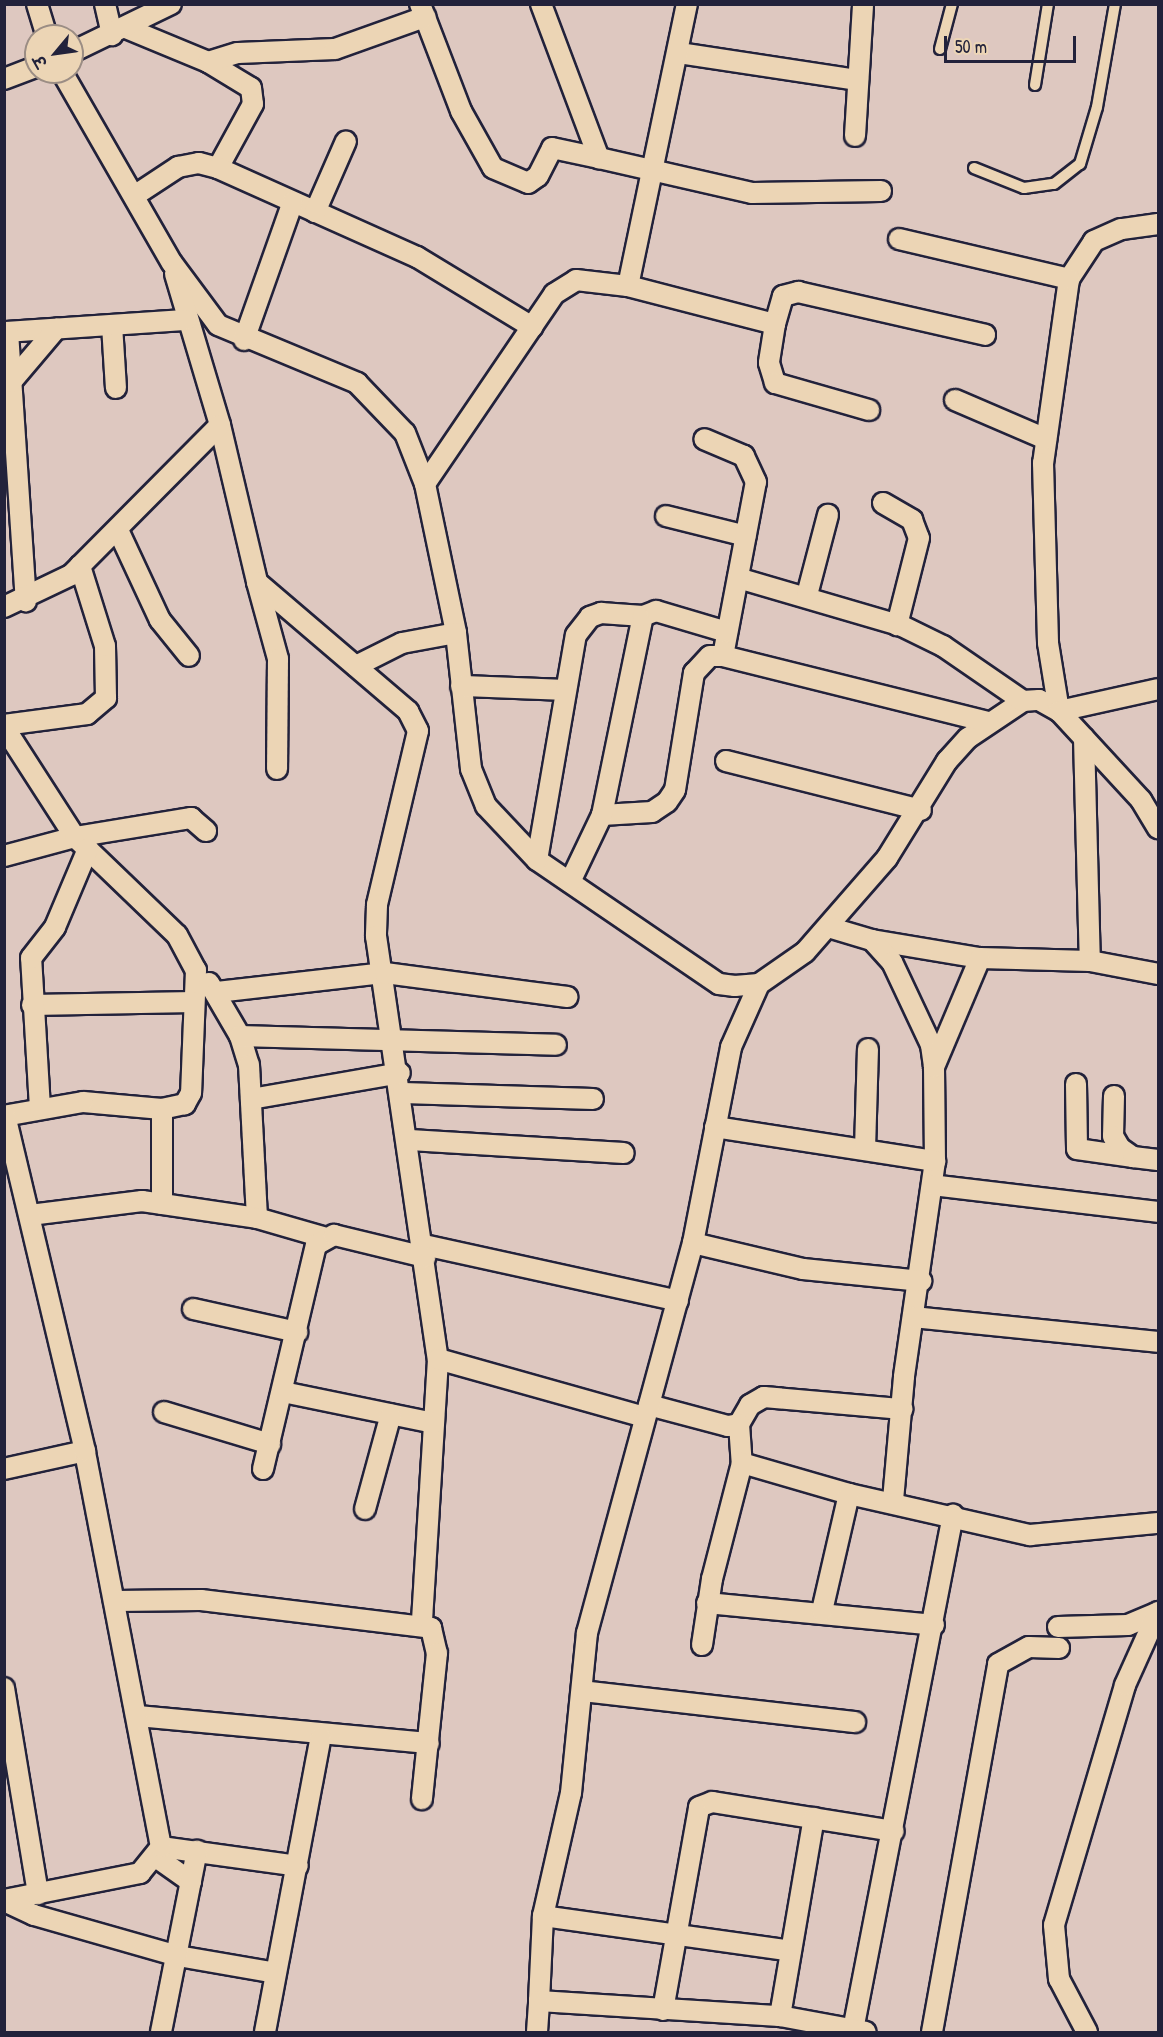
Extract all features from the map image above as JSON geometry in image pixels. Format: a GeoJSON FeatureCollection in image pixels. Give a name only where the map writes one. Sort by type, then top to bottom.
{"type":"FeatureCollection","features":[{"type":"Feature","properties":{"kind":"street"},"geometry":{"type":"LineString","coordinates":[[37,4],[43,24]]}},
{"type":"Feature","properties":{"kind":"street"},"geometry":{"type":"LineString","coordinates":[[105,4],[119,32],[208,62],[244,81],[254,94],[218,168]]}},
{"type":"Feature","properties":{"kind":"street"},"geometry":{"type":"LineString","coordinates":[[84,47],[119,32],[171,4]]}},
{"type":"Feature","properties":{"kind":"street"},"geometry":{"type":"LineString","coordinates":[[541,4],[599,158]]}},
{"type":"Feature","properties":{"kind":"street"},"geometry":{"type":"LineString","coordinates":[[628,286],[655,173],[680,53],[687,4]]}},
{"type":"Feature","properties":{"kind":"street"},"geometry":{"type":"LineString","coordinates":[[855,136],[863,4]]}},
{"type":"Feature","properties":{"kind":"street"},"geometry":{"type":"LineString","coordinates":[[208,62],[260,50],[335,49],[422,10],[461,111],[500,175],[534,180],[552,148],[655,173],[776,195],[881,191]]}},
{"type":"Feature","properties":{"kind":"street"},"geometry":{"type":"LineString","coordinates":[[680,53],[858,81]]}},
{"type":"Feature","properties":{"kind":"street"},"geometry":{"type":"LineString","coordinates":[[4,79],[24,72]]}},
{"type":"Feature","properties":{"kind":"street"},"geometry":{"type":"LineString","coordinates":[[69,84],[172,263],[219,325],[244,340],[316,362],[357,383],[405,433],[425,484],[456,633],[464,739],[486,806],[537,860],[718,984],[759,984]]}},
{"type":"Feature","properties":{"kind":"street"},"geometry":{"type":"LineString","coordinates":[[315,212],[346,141]]}},
{"type":"Feature","properties":{"kind":"street"},"geometry":{"type":"LineString","coordinates":[[134,196],[178,167],[199,163],[218,168],[417,257],[532,327]]}},
{"type":"Feature","properties":{"kind":"street"},"geometry":{"type":"LineString","coordinates":[[244,340],[293,202]]}},
{"type":"Feature","properties":{"kind":"street"},"geometry":{"type":"LineString","coordinates":[[1059,711],[1047,622],[1046,439],[1069,279],[1094,241],[1121,229],[1157,228]]}},
{"type":"Feature","properties":{"kind":"street"},"geometry":{"type":"LineString","coordinates":[[899,239],[1069,279]]}},
{"type":"Feature","properties":{"kind":"street"},"geometry":{"type":"LineString","coordinates":[[172,263],[186,320],[220,425],[257,582],[278,659],[277,770]]}},
{"type":"Feature","properties":{"kind":"street"},"geometry":{"type":"LineString","coordinates":[[425,484],[563,285],[587,279],[628,286],[775,324]]}},
{"type":"Feature","properties":{"kind":"street"},"geometry":{"type":"LineString","coordinates":[[869,410],[775,383],[769,363],[775,324],[783,296],[798,292],[985,335]]}},
{"type":"Feature","properties":{"kind":"street"},"geometry":{"type":"LineString","coordinates":[[26,601],[6,332],[186,320]]}},
{"type":"Feature","properties":{"kind":"street"},"geometry":{"type":"LineString","coordinates":[[112,325],[116,388]]}},
{"type":"Feature","properties":{"kind":"street"},"geometry":{"type":"LineString","coordinates":[[11,382],[56,329]]}},
{"type":"Feature","properties":{"kind":"street"},"geometry":{"type":"LineString","coordinates":[[954,400],[1046,439]]}},
{"type":"Feature","properties":{"kind":"street"},"geometry":{"type":"LineString","coordinates":[[4,607],[26,601],[80,567],[220,425]]}},
{"type":"Feature","properties":{"kind":"street"},"geometry":{"type":"LineString","coordinates":[[704,439],[744,456],[754,467],[746,536],[723,656]]}},
{"type":"Feature","properties":{"kind":"street"},"geometry":{"type":"LineString","coordinates":[[883,503],[912,520],[919,538],[897,625]]}},
{"type":"Feature","properties":{"kind":"street"},"geometry":{"type":"LineString","coordinates":[[807,596],[828,515]]}},
{"type":"Feature","properties":{"kind":"street"},"geometry":{"type":"LineString","coordinates":[[666,516],[746,536]]}},
{"type":"Feature","properties":{"kind":"street"},"geometry":{"type":"LineString","coordinates":[[118,530],[160,620],[189,656]]}},
{"type":"Feature","properties":{"kind":"street"},"geometry":{"type":"LineString","coordinates":[[80,567],[105,646],[106,698],[87,714],[4,726],[82,843],[177,935],[196,970],[217,992],[240,1036],[251,1099],[257,1218]]}},
{"type":"Feature","properties":{"kind":"street"},"geometry":{"type":"LineString","coordinates":[[738,578],[807,596],[897,625],[943,646],[1023,701]]}},
{"type":"Feature","properties":{"kind":"street"},"geometry":{"type":"LineString","coordinates":[[257,582],[408,711],[418,731],[377,905],[378,952],[385,973],[395,1037],[438,1359],[422,1624]]}},
{"type":"Feature","properties":{"kind":"street"},"geometry":{"type":"LineString","coordinates":[[537,860],[563,690],[576,635],[590,616],[642,616],[656,610],[727,632]]}},
{"type":"Feature","properties":{"kind":"street"},"geometry":{"type":"LineString","coordinates":[[570,882],[602,815],[642,616]]}},
{"type":"Feature","properties":{"kind":"street"},"geometry":{"type":"LineString","coordinates":[[356,666],[402,644],[456,633]]}},
{"type":"Feature","properties":{"kind":"street"},"geometry":{"type":"LineString","coordinates":[[602,815],[652,812],[668,802],[675,790],[694,673],[710,656],[723,656],[988,722]]}},
{"type":"Feature","properties":{"kind":"street"},"geometry":{"type":"LineString","coordinates":[[461,686],[563,690]]}},
{"type":"Feature","properties":{"kind":"street"},"geometry":{"type":"LineString","coordinates":[[1059,711],[1158,689]]}},
{"type":"Feature","properties":{"kind":"street"},"geometry":{"type":"LineString","coordinates":[[537,2032],[543,1916],[571,1793],[587,1633],[693,1243],[731,1047],[759,984],[805,952],[828,927],[921,810],[947,761],[988,722],[1023,701],[1039,700],[1059,711],[1141,800],[1158,828]]}},
{"type":"Feature","properties":{"kind":"street"},"geometry":{"type":"LineString","coordinates":[[1084,738],[1090,961]]}},
{"type":"Feature","properties":{"kind":"street"},"geometry":{"type":"LineString","coordinates":[[726,761],[921,810]]}},
{"type":"Feature","properties":{"kind":"street"},"geometry":{"type":"LineString","coordinates":[[4,856],[82,843],[191,818],[206,831]]}},
{"type":"Feature","properties":{"kind":"street"},"geometry":{"type":"LineString","coordinates":[[40,1108],[32,1005],[34,949],[55,927],[82,843]]}},
{"type":"Feature","properties":{"kind":"street"},"geometry":{"type":"LineString","coordinates":[[828,927],[872,940],[980,958],[1090,961],[1158,974]]}},
{"type":"Feature","properties":{"kind":"street"},"geometry":{"type":"LineString","coordinates":[[872,940],[892,962],[931,1045],[934,1067],[935,1161],[921,1281],[913,1317],[893,1501]]}},
{"type":"Feature","properties":{"kind":"street"},"geometry":{"type":"LineString","coordinates":[[934,1067],[980,958]]}},
{"type":"Feature","properties":{"kind":"street"},"geometry":{"type":"LineString","coordinates":[[191,1882],[158,1852],[116,1600],[85,1451],[5,1116],[83,1102],[162,1109],[177,1108],[191,1093],[196,970]]}},
{"type":"Feature","properties":{"kind":"street"},"geometry":{"type":"LineString","coordinates":[[217,992],[385,973],[567,998]]}},
{"type":"Feature","properties":{"kind":"street"},"geometry":{"type":"LineString","coordinates":[[32,1005],[194,1002]]}},
{"type":"Feature","properties":{"kind":"street"},"geometry":{"type":"LineString","coordinates":[[240,1036],[395,1037],[556,1045]]}},
{"type":"Feature","properties":{"kind":"street"},"geometry":{"type":"LineString","coordinates":[[865,1149],[868,1049]]}},
{"type":"Feature","properties":{"kind":"street"},"geometry":{"type":"LineString","coordinates":[[251,1099],[400,1072]]}},
{"type":"Feature","properties":{"kind":"street"},"geometry":{"type":"LineString","coordinates":[[1076,1084],[1077,1149],[1158,1160]]}},
{"type":"Feature","properties":{"kind":"street"},"geometry":{"type":"LineString","coordinates":[[403,1093],[592,1100]]}},
{"type":"Feature","properties":{"kind":"street"},"geometry":{"type":"LineString","coordinates":[[1114,1095],[1113,1136],[1133,1156]]}},
{"type":"Feature","properties":{"kind":"street"},"geometry":{"type":"LineString","coordinates":[[162,1109],[162,1204]]}},
{"type":"Feature","properties":{"kind":"street"},"geometry":{"type":"LineString","coordinates":[[715,1127],[935,1161]]}},
{"type":"Feature","properties":{"kind":"street"},"geometry":{"type":"LineString","coordinates":[[410,1140],[624,1153]]}},
{"type":"Feature","properties":{"kind":"street"},"geometry":{"type":"LineString","coordinates":[[932,1185],[1158,1212]]}},
{"type":"Feature","properties":{"kind":"street"},"geometry":{"type":"LineString","coordinates":[[30,1215],[117,1202],[162,1204],[257,1218],[323,1237],[424,1251],[678,1301]]}},
{"type":"Feature","properties":{"kind":"street"},"geometry":{"type":"LineString","coordinates":[[263,1469],[316,1245],[323,1237]]}},
{"type":"Feature","properties":{"kind":"street"},"geometry":{"type":"LineString","coordinates":[[693,1243],[803,1269],[921,1281]]}},
{"type":"Feature","properties":{"kind":"street"},"geometry":{"type":"LineString","coordinates":[[193,1309],[297,1332]]}},
{"type":"Feature","properties":{"kind":"street"},"geometry":{"type":"LineString","coordinates":[[913,1317],[1158,1342]]}},
{"type":"Feature","properties":{"kind":"street"},"geometry":{"type":"LineString","coordinates":[[438,1359],[647,1411],[728,1426],[739,1424]]}},
{"type":"Feature","properties":{"kind":"street"},"geometry":{"type":"LineString","coordinates":[[283,1392],[434,1423]]}},
{"type":"Feature","properties":{"kind":"street"},"geometry":{"type":"LineString","coordinates":[[702,1645],[707,1603],[742,1463],[739,1424],[750,1405],[764,1397],[902,1409]]}},
{"type":"Feature","properties":{"kind":"street"},"geometry":{"type":"LineString","coordinates":[[165,1412],[270,1444]]}},
{"type":"Feature","properties":{"kind":"street"},"geometry":{"type":"LineString","coordinates":[[365,1509],[392,1414]]}},
{"type":"Feature","properties":{"kind":"street"},"geometry":{"type":"LineString","coordinates":[[4,1469],[85,1451]]}},
{"type":"Feature","properties":{"kind":"street"},"geometry":{"type":"LineString","coordinates":[[742,1463],[849,1494],[893,1501],[1030,1535],[1158,1523]]}},
{"type":"Feature","properties":{"kind":"street"},"geometry":{"type":"LineString","coordinates":[[822,1611],[849,1494]]}},
{"type":"Feature","properties":{"kind":"street"},"geometry":{"type":"LineString","coordinates":[[539,2001],[663,2010],[736,2023],[780,2016],[860,2031],[894,1831],[953,1515]]}},
{"type":"Feature","properties":{"kind":"street"},"geometry":{"type":"LineString","coordinates":[[116,1600],[201,1600],[422,1624],[436,1637],[429,1743],[422,1799]]}},
{"type":"Feature","properties":{"kind":"street"},"geometry":{"type":"LineString","coordinates":[[707,1603],[822,1611],[934,1625]]}},
{"type":"Feature","properties":{"kind":"street"},"geometry":{"type":"LineString","coordinates":[[1058,1627],[1128,1625],[1158,1612]]}},
{"type":"Feature","properties":{"kind":"street"},"geometry":{"type":"LineString","coordinates":[[1087,2032],[1059,1979],[1054,1925],[1125,1685],[1158,1612]]}},
{"type":"Feature","properties":{"kind":"street"},"geometry":{"type":"LineString","coordinates":[[932,2032],[998,1664],[1029,1647],[1059,1648]]}},
{"type":"Feature","properties":{"kind":"street"},"geometry":{"type":"LineString","coordinates":[[4,1688],[9,1741],[38,1894]]}},
{"type":"Feature","properties":{"kind":"street"},"geometry":{"type":"LineString","coordinates":[[582,1691],[855,1722]]}},
{"type":"Feature","properties":{"kind":"street"},"geometry":{"type":"LineString","coordinates":[[136,1716],[321,1737],[429,1743]]}},
{"type":"Feature","properties":{"kind":"street"},"geometry":{"type":"LineString","coordinates":[[265,2032],[321,1737]]}},
{"type":"Feature","properties":{"kind":"street"},"geometry":{"type":"LineString","coordinates":[[663,2010],[674,1931],[699,1807],[712,1802],[894,1831]]}},
{"type":"Feature","properties":{"kind":"street"},"geometry":{"type":"LineString","coordinates":[[780,2016],[814,1818]]}},
{"type":"Feature","properties":{"kind":"street"},"geometry":{"type":"LineString","coordinates":[[4,1900],[140,1872],[158,1852],[197,1851],[298,1866]]}},
{"type":"Feature","properties":{"kind":"street"},"geometry":{"type":"LineString","coordinates":[[161,2032],[178,1956],[197,1851]]}},
{"type":"Feature","properties":{"kind":"street"},"geometry":{"type":"LineString","coordinates":[[4,1900],[34,1915],[178,1956],[276,1973]]}},
{"type":"Feature","properties":{"kind":"street"},"geometry":{"type":"LineString","coordinates":[[543,1916],[674,1931],[791,1951]]}},
{"type":"Feature","properties":{"kind":"lane"},"geometry":{"type":"LineString","coordinates":[[940,49],[952,4]]}},
{"type":"Feature","properties":{"kind":"lane"},"geometry":{"type":"LineString","coordinates":[[1035,85],[1048,4]]}},
{"type":"Feature","properties":{"kind":"lane"},"geometry":{"type":"LineString","coordinates":[[974,168],[1024,188],[1054,184],[1080,164],[1097,107],[1115,4]]}}]}
